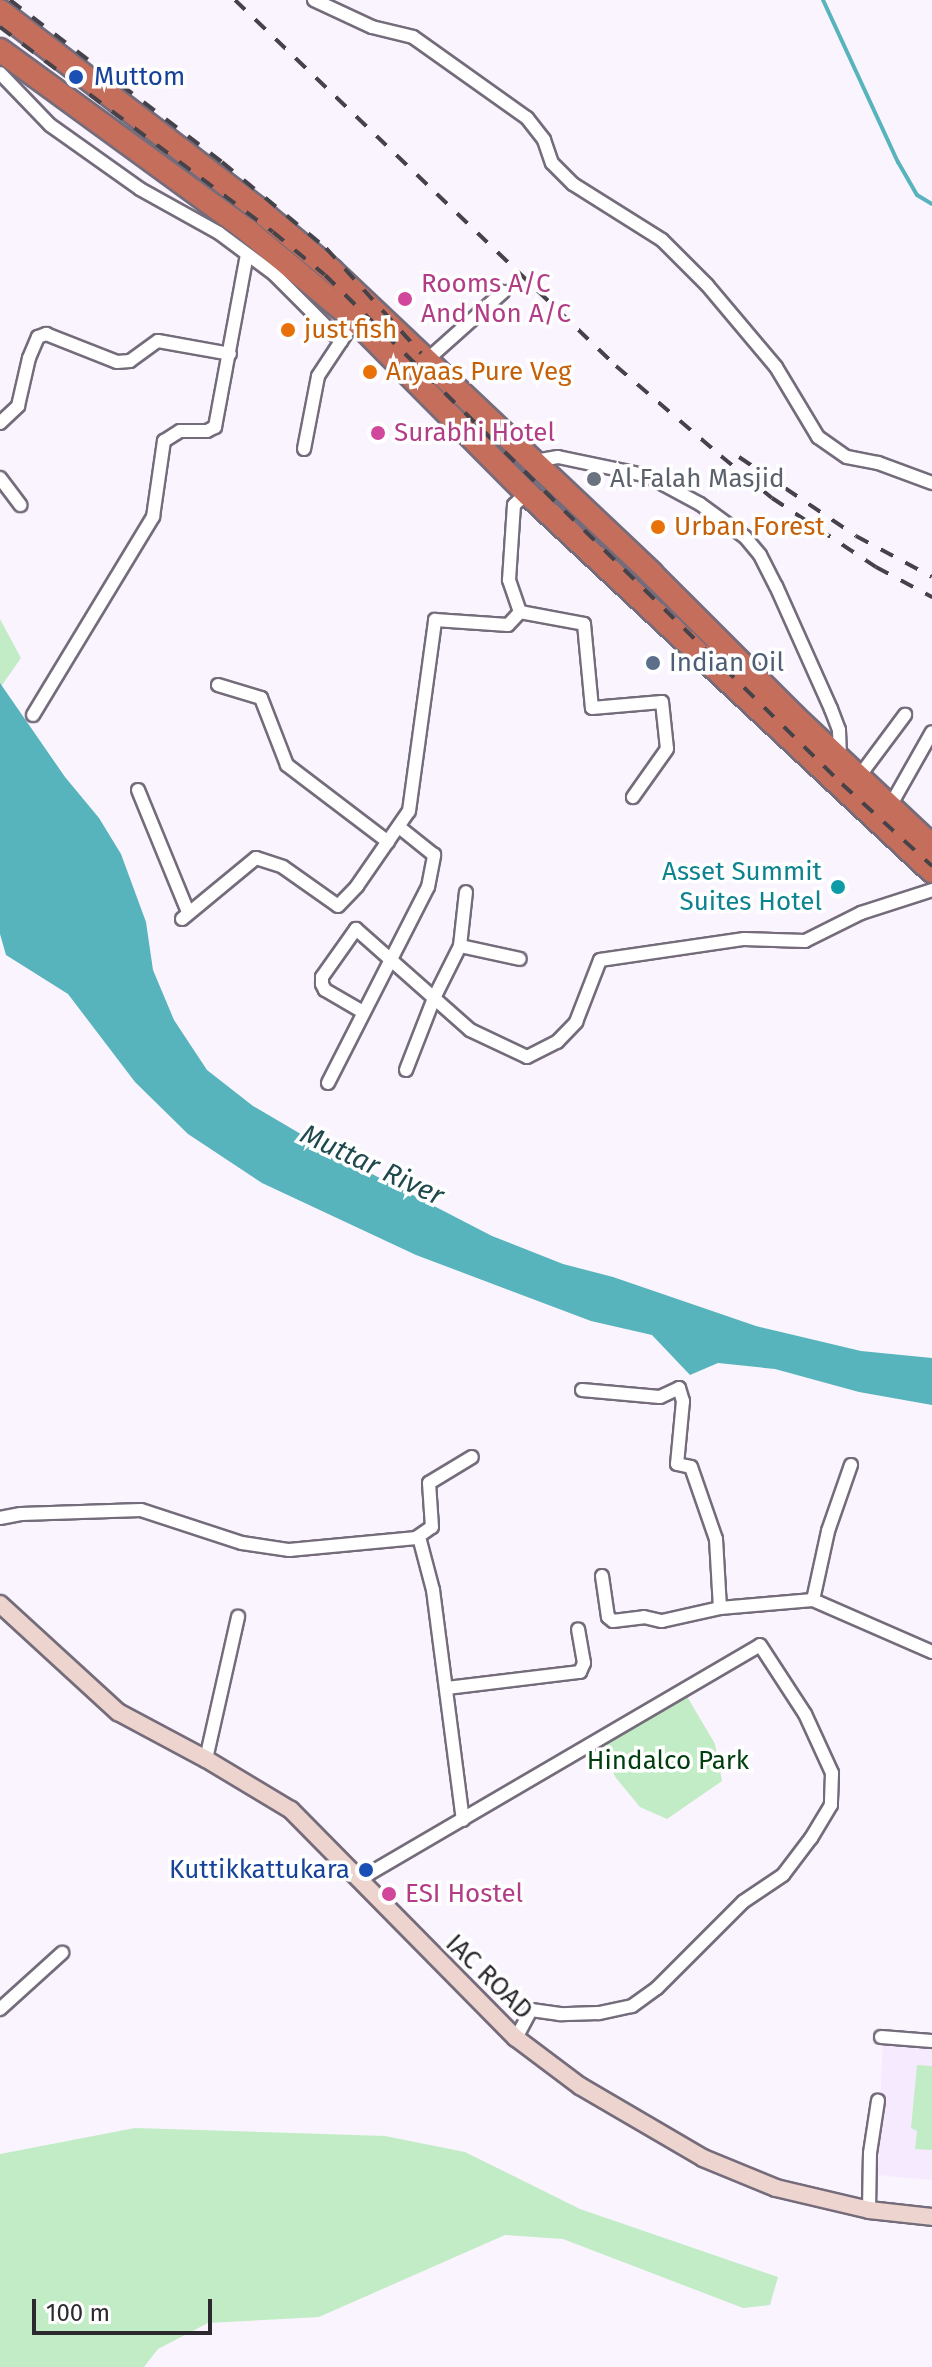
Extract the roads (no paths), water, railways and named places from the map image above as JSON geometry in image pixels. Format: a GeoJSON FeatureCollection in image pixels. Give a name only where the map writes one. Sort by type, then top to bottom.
{"type":"FeatureCollection","features":[{"type":"Feature","properties":{"kind":"highway"},"geometry":{"type":"LineString","coordinates":[[0,11],[259,210],[428,359],[889,808],[932,846]]}},
{"type":"Feature","properties":{"kind":"highway"},"geometry":{"type":"LineString","coordinates":[[0,50],[248,231],[355,320],[527,493],[932,871]]}},
{"type":"Feature","properties":{"kind":"highway"},"geometry":{"type":"LineString","coordinates":[[548,513],[569,494]]}},
{"type":"Feature","properties":{"kind":"main road","name":"IAC ROAD"},"geometry":{"type":"LineString","coordinates":[[0,1604],[118,1712],[206,1759],[291,1810],[360,1879],[388,1913],[516,2038],[580,2086],[703,2158],[776,2188],[869,2210],[932,2217]]}},
{"type":"Feature","properties":{"kind":"street"},"geometry":{"type":"LineString","coordinates":[[314,0],[372,27],[413,37],[527,118],[544,140],[552,163],[573,184],[662,240],[707,285],[776,367],[818,437],[847,457],[878,463],[932,483]]}},
{"type":"Feature","properties":{"kind":"street"},"geometry":{"type":"LineString","coordinates":[[0,73],[50,125],[140,189],[219,233],[309,305],[341,341]]}},
{"type":"Feature","properties":{"kind":"street"},"geometry":{"type":"LineString","coordinates":[[33,715],[153,517],[164,441],[180,431],[207,431],[215,427],[247,255]]}},
{"type":"Feature","properties":{"kind":"street"},"geometry":{"type":"LineString","coordinates":[[428,359],[503,292]]}},
{"type":"Feature","properties":{"kind":"street"},"geometry":{"type":"LineString","coordinates":[[304,449],[318,376],[355,320]]}},
{"type":"Feature","properties":{"kind":"street"},"geometry":{"type":"LineString","coordinates":[[0,423],[18,406],[29,358],[38,337],[46,334],[117,362],[130,361],[158,341],[230,354]]}},
{"type":"Feature","properties":{"kind":"street"},"geometry":{"type":"LineString","coordinates":[[535,461],[558,457],[648,476],[700,504],[745,537],[756,548],[776,586],[831,709],[839,730],[840,760]]}},
{"type":"Feature","properties":{"kind":"street"},"geometry":{"type":"LineString","coordinates":[[0,478],[20,505]]}},
{"type":"Feature","properties":{"kind":"street"},"geometry":{"type":"LineString","coordinates":[[520,612],[509,580],[514,505],[527,493]]}},
{"type":"Feature","properties":{"kind":"street"},"geometry":{"type":"LineString","coordinates":[[520,612],[584,624],[592,708],[662,702],[667,749],[633,797]]}},
{"type":"Feature","properties":{"kind":"street"},"geometry":{"type":"LineString","coordinates":[[138,790],[185,915],[256,858],[283,867],[338,906],[409,811],[435,620],[508,625],[520,612]]}},
{"type":"Feature","properties":{"kind":"street"},"geometry":{"type":"LineString","coordinates":[[218,685],[261,698],[287,765],[388,842]]}},
{"type":"Feature","properties":{"kind":"street"},"geometry":{"type":"LineString","coordinates":[[858,778],[905,715]]}},
{"type":"Feature","properties":{"kind":"street"},"geometry":{"type":"LineString","coordinates":[[889,808],[932,732]]}},
{"type":"Feature","properties":{"kind":"street"},"geometry":{"type":"LineString","coordinates":[[328,1083],[428,887],[434,864],[429,848],[399,827]]}},
{"type":"Feature","properties":{"kind":"street"},"geometry":{"type":"LineString","coordinates":[[363,1012],[325,990],[322,977],[356,929],[470,1030],[527,1057],[557,1042],[576,1022],[600,960],[744,939],[805,941],[861,913],[932,890]]}},
{"type":"Feature","properties":{"kind":"street"},"geometry":{"type":"LineString","coordinates":[[406,1070],[434,998],[460,946],[466,892]]}},
{"type":"Feature","properties":{"kind":"street"},"geometry":{"type":"LineString","coordinates":[[460,946],[520,959]]}},
{"type":"Feature","properties":{"kind":"street"},"geometry":{"type":"LineString","coordinates":[[582,1390],[660,1397],[679,1388],[683,1401],[677,1464],[691,1467],[716,1539],[720,1608]]}},
{"type":"Feature","properties":{"kind":"street"},"geometry":{"type":"LineString","coordinates":[[0,1518],[21,1514],[141,1510],[242,1543],[289,1550],[419,1537],[432,1527],[429,1483],[472,1457]]}},
{"type":"Feature","properties":{"kind":"street"},"geometry":{"type":"LineString","coordinates":[[813,1600],[828,1531],[851,1465]]}},
{"type":"Feature","properties":{"kind":"street"},"geometry":{"type":"LineString","coordinates":[[419,1537],[433,1590],[463,1820]]}},
{"type":"Feature","properties":{"kind":"street"},"geometry":{"type":"LineString","coordinates":[[602,1576],[608,1617],[613,1621],[644,1617],[662,1621],[720,1608],[813,1600],[932,1652]]}},
{"type":"Feature","properties":{"kind":"street"},"geometry":{"type":"LineString","coordinates":[[206,1759],[238,1617]]}},
{"type":"Feature","properties":{"kind":"street"},"geometry":{"type":"LineString","coordinates":[[447,1688],[580,1672],[584,1663],[578,1630]]}},
{"type":"Feature","properties":{"kind":"street"},"geometry":{"type":"LineString","coordinates":[[360,1879],[760,1645],[805,1714],[832,1773],[831,1805],[783,1875],[743,1902],[657,1988],[632,2006],[598,2013],[560,2014],[531,2010],[516,2038]]}},
{"type":"Feature","properties":{"kind":"street"},"geometry":{"type":"LineString","coordinates":[[0,2009],[62,1953]]}},
{"type":"Feature","properties":{"kind":"street"},"geometry":{"type":"LineString","coordinates":[[881,2037],[932,2041]]}},
{"type":"Feature","properties":{"kind":"street"},"geometry":{"type":"LineString","coordinates":[[869,2210],[870,2153],[878,2101]]}},
{"type":"Feature","properties":{"kind":"water"},"geometry":{"type":"Polygon","coordinates":[[[0,683],[65,777],[99,818],[121,854],[146,922],[153,970],[174,1020],[207,1070],[253,1106],[345,1160],[492,1236],[563,1264],[613,1277],[756,1326],[861,1351],[932,1358],[932,1405],[859,1392],[775,1369],[718,1363],[690,1375],[652,1335],[591,1321],[416,1255],[262,1183],[188,1134],[135,1082],[68,994],[6,955],[0,934],[0,683]]]}},
{"type":"Feature","properties":{"kind":"waterway"},"geometry":{"type":"LineString","coordinates":[[823,0],[898,162],[917,195],[932,204]]}},
{"type":"Feature","properties":{"kind":"railway"},"geometry":{"type":"LineString","coordinates":[[10,0],[222,162],[326,248],[421,353]]}},
{"type":"Feature","properties":{"kind":"railway"},"geometry":{"type":"LineString","coordinates":[[235,0],[616,366],[721,456],[772,498],[876,567],[932,597]]}},
{"type":"Feature","properties":{"kind":"railway"},"geometry":{"type":"LineString","coordinates":[[0,27],[273,232],[325,275],[842,784],[932,866]]}},
{"type":"Feature","properties":{"kind":"railway"},"geometry":{"type":"LineString","coordinates":[[739,457],[856,536],[932,577]]}},
{"type":"Feature","properties":{"kind":"place","name":"Muttom"},"geometry":{"type":"Point","coordinates":[76,77]}},
{"type":"Feature","properties":{"kind":"place","name":"Rooms A/C And Non A/C"},"geometry":{"type":"Point","coordinates":[405,299]}},
{"type":"Feature","properties":{"kind":"place","name":"just fish"},"geometry":{"type":"Point","coordinates":[288,330]}},
{"type":"Feature","properties":{"kind":"place","name":"Aryaas Pure Veg"},"geometry":{"type":"Point","coordinates":[370,372]}},
{"type":"Feature","properties":{"kind":"place","name":"Surabhi Hotel"},"geometry":{"type":"Point","coordinates":[378,433]}},
{"type":"Feature","properties":{"kind":"place","name":"Al Falah Masjid"},"geometry":{"type":"Point","coordinates":[594,479]}},
{"type":"Feature","properties":{"kind":"place","name":"Urban Forest"},"geometry":{"type":"Point","coordinates":[658,527]}},
{"type":"Feature","properties":{"kind":"place","name":"Indian Oil"},"geometry":{"type":"Point","coordinates":[653,663]}},
{"type":"Feature","properties":{"kind":"place","name":"Asset Summit Suites Hotel"},"geometry":{"type":"Point","coordinates":[838,887]}},
{"type":"Feature","properties":{"kind":"place","name":"Kuttikkattukara"},"geometry":{"type":"Point","coordinates":[366,1870]}},
{"type":"Feature","properties":{"kind":"place","name":"ESI Hostel"},"geometry":{"type":"Point","coordinates":[389,1894]}},
{"type":"Feature","properties":{"kind":"water label","name":"Muttar River"},"geometry":{"type":"Point","coordinates":[372,1165]}},
{"type":"Feature","properties":{"kind":"park label","name":"Hindalco Park"},"geometry":{"type":"Point","coordinates":[668,1761]}}]}
